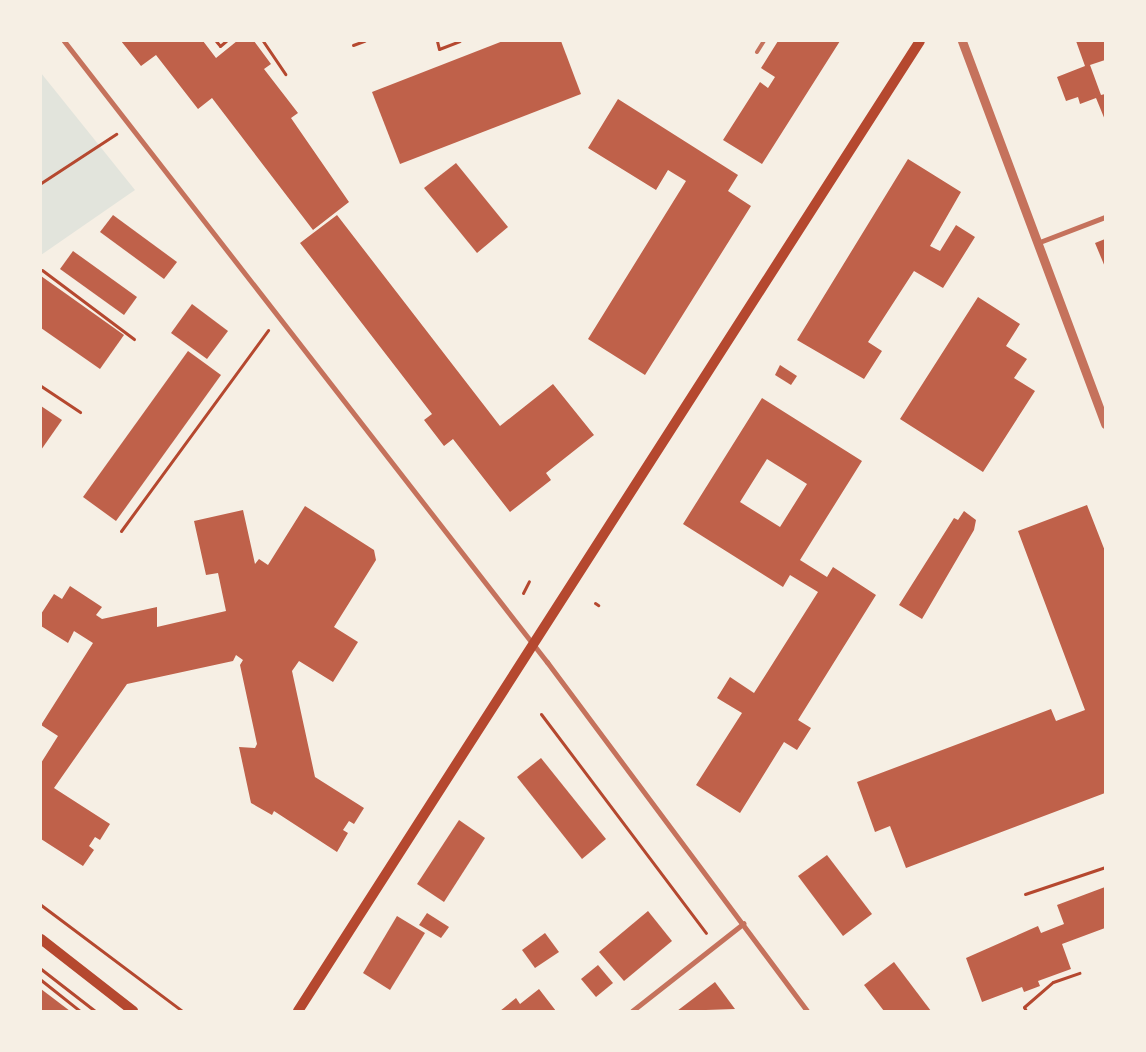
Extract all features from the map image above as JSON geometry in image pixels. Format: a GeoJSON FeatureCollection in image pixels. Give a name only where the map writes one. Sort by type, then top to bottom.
{"type":"FeatureCollection","features":[{"type":"Feature","properties":{"kind":"main road"},"geometry":{"type":"LineString","coordinates":[[298,1011],[535,648],[920,41]]}},
{"type":"Feature","properties":{"kind":"main road"},"geometry":{"type":"LineString","coordinates":[[41,939],[133,1011]]}},
{"type":"Feature","properties":{"kind":"street"},"geometry":{"type":"LineString","coordinates":[[64,41],[277,318],[535,648],[744,923],[807,1011]]}},
{"type":"Feature","properties":{"kind":"street"},"geometry":{"type":"LineString","coordinates":[[962,41],[1105,424]]}},
{"type":"Feature","properties":{"kind":"street"},"geometry":{"type":"LineString","coordinates":[[1037,243],[1105,217]]}},
{"type":"Feature","properties":{"kind":"street"},"geometry":{"type":"LineString","coordinates":[[632,1011],[744,923]]}},
{"type":"Feature","properties":{"kind":"lane"},"geometry":{"type":"LineString","coordinates":[[758,52],[764,41]]}},
{"type":"Feature","properties":{"kind":"path"},"geometry":{"type":"LineString","coordinates":[[216,41],[220,46],[226,41]]}},
{"type":"Feature","properties":{"kind":"path"},"geometry":{"type":"LineString","coordinates":[[263,41],[285,74]]}},
{"type":"Feature","properties":{"kind":"path"},"geometry":{"type":"LineString","coordinates":[[353,46],[364,41]]}},
{"type":"Feature","properties":{"kind":"path"},"geometry":{"type":"LineString","coordinates":[[437,41],[439,49],[460,41]]}},
{"type":"Feature","properties":{"kind":"path"},"geometry":{"type":"LineString","coordinates":[[41,183],[131,126]]}},
{"type":"Feature","properties":{"kind":"path"},"geometry":{"type":"LineString","coordinates":[[42,270],[134,339]]}},
{"type":"Feature","properties":{"kind":"path"},"geometry":{"type":"LineString","coordinates":[[120,531],[277,318]]}},
{"type":"Feature","properties":{"kind":"path"},"geometry":{"type":"LineString","coordinates":[[41,386],[80,412]]}},
{"type":"Feature","properties":{"kind":"path"},"geometry":{"type":"LineString","coordinates":[[523,593],[528,581]]}},
{"type":"Feature","properties":{"kind":"path"},"geometry":{"type":"LineString","coordinates":[[541,714],[715,945]]}},
{"type":"Feature","properties":{"kind":"path"},"geometry":{"type":"LineString","coordinates":[[1025,894],[1105,867]]}},
{"type":"Feature","properties":{"kind":"path"},"geometry":{"type":"LineString","coordinates":[[41,905],[182,1011]]}},
{"type":"Feature","properties":{"kind":"path"},"geometry":{"type":"LineString","coordinates":[[41,969],[95,1011]]}},
{"type":"Feature","properties":{"kind":"path"},"geometry":{"type":"LineString","coordinates":[[1026,1011],[1024,1007],[1053,982],[1079,973]]}},
{"type":"Feature","properties":{"kind":"path"},"geometry":{"type":"LineString","coordinates":[[41,980],[80,1011]]}},
{"type":"Feature","properties":{"kind":"shaded area"},"geometry":{"type":"Polygon","coordinates":[[[41,73],[135,190],[41,255],[41,73]]]}},
{"type":"Feature","properties":{"kind":"building"},"geometry":{"type":"Polygon","coordinates":[[[121,41],[203,41],[216,58],[237,41],[254,41],[271,64],[264,69],[298,113],[291,118],[349,202],[313,230],[212,98],[198,109],[156,55],[141,66],[121,41]]]}},
{"type":"Feature","properties":{"kind":"building"},"geometry":{"type":"Polygon","coordinates":[[[503,41],[561,41],[581,94],[400,164],[372,92],[503,41]]]}},
{"type":"Feature","properties":{"kind":"building"},"geometry":{"type":"Polygon","coordinates":[[[778,41],[840,41],[762,164],[723,140],[760,82],[768,88],[775,77],[761,68],[778,41]]]}},
{"type":"Feature","properties":{"kind":"building"},"geometry":{"type":"Polygon","coordinates":[[[1076,41],[1105,41],[1105,60],[1090,65],[1101,95],[1105,94],[1105,120],[1096,98],[1080,104],[1078,97],[1066,101],[1057,77],[1085,66],[1076,41]]]}},
{"type":"Feature","properties":{"kind":"building"},"geometry":{"type":"Polygon","coordinates":[[[618,99],[738,175],[728,191],[751,206],[645,375],[588,339],[686,181],[668,170],[656,190],[588,148],[618,99]]]}},
{"type":"Feature","properties":{"kind":"building"},"geometry":{"type":"Polygon","coordinates":[[[908,159],[961,192],[930,246],[940,251],[956,225],[975,237],[943,288],[914,271],[868,342],[882,351],[864,379],[797,340],[908,159]]]}},
{"type":"Feature","properties":{"kind":"building"},"geometry":{"type":"Polygon","coordinates":[[[456,163],[508,227],[477,253],[424,188],[456,163]]]}},
{"type":"Feature","properties":{"kind":"building"},"geometry":{"type":"Polygon","coordinates":[[[113,215],[177,262],[164,279],[100,232],[113,215]]]}},
{"type":"Feature","properties":{"kind":"building"},"geometry":{"type":"Polygon","coordinates":[[[337,215],[500,426],[553,384],[594,435],[546,473],[551,480],[510,512],[453,439],[444,446],[424,420],[432,414],[300,243],[337,215]]]}},
{"type":"Feature","properties":{"kind":"building"},"geometry":{"type":"Polygon","coordinates":[[[1105,239],[1105,267],[1095,243],[1105,239]]]}},
{"type":"Feature","properties":{"kind":"building"},"geometry":{"type":"Polygon","coordinates":[[[73,251],[137,297],[124,315],[60,269],[73,251]]]}},
{"type":"Feature","properties":{"kind":"building"},"geometry":{"type":"Polygon","coordinates":[[[41,276],[124,335],[100,369],[41,328],[41,276]]]}},
{"type":"Feature","properties":{"kind":"building"},"geometry":{"type":"Polygon","coordinates":[[[978,297],[1020,324],[1006,346],[1027,359],[1014,378],[1035,391],[983,472],[900,419],[978,297]]]}},
{"type":"Feature","properties":{"kind":"building"},"geometry":{"type":"Polygon","coordinates":[[[192,304],[228,331],[207,359],[171,333],[192,304]]]}},
{"type":"Feature","properties":{"kind":"building"},"geometry":{"type":"Polygon","coordinates":[[[188,351],[221,375],[116,521],[83,497],[188,351]]]}},
{"type":"Feature","properties":{"kind":"building"},"geometry":{"type":"Polygon","coordinates":[[[780,365],[797,376],[791,385],[775,375],[780,365]]]}},
{"type":"Feature","properties":{"kind":"building"},"geometry":{"type":"Polygon","coordinates":[[[762,398],[862,461],[800,560],[827,577],[833,567],[876,595],[798,720],[811,728],[797,750],[784,742],[740,813],[696,785],[742,713],[717,698],[730,677],[754,693],[818,592],[790,575],[783,587],[683,524],[762,398]],[[767,459],[740,502],[780,527],[807,484],[767,459]]]}},
{"type":"Feature","properties":{"kind":"building"},"geometry":{"type":"Polygon","coordinates":[[[41,406],[62,420],[41,450],[41,406]]]}},
{"type":"Feature","properties":{"kind":"building"},"geometry":{"type":"Polygon","coordinates":[[[1087,505],[1105,551],[1105,793],[906,868],[890,826],[875,832],[857,782],[1051,709],[1056,721],[1085,710],[1018,531],[1087,505]]]}},
{"type":"Feature","properties":{"kind":"building"},"geometry":{"type":"Polygon","coordinates":[[[305,506],[374,550],[376,560],[334,627],[358,642],[333,682],[299,661],[292,671],[315,777],[364,808],[354,824],[349,821],[343,830],[348,833],[337,852],[274,811],[272,815],[251,803],[239,747],[255,748],[257,744],[240,665],[243,660],[236,655],[233,661],[127,684],[54,788],[110,824],[100,840],[95,837],[89,846],[94,850],[83,866],[41,839],[41,763],[58,736],[41,725],[93,643],[74,631],[68,643],[41,626],[41,614],[54,594],[62,599],[70,586],[102,607],[96,615],[102,619],[157,607],[157,627],[226,611],[218,573],[206,575],[194,521],[243,510],[255,564],[259,559],[268,565],[305,506]]]}},
{"type":"Feature","properties":{"kind":"building"},"geometry":{"type":"Polygon","coordinates":[[[964,511],[976,520],[974,530],[922,619],[899,605],[954,518],[958,520],[964,511]]]}},
{"type":"Feature","properties":{"kind":"building"},"geometry":{"type":"Polygon","coordinates":[[[541,758],[606,839],[582,859],[517,777],[541,758]]]}},
{"type":"Feature","properties":{"kind":"building"},"geometry":{"type":"Polygon","coordinates":[[[459,820],[485,838],[444,902],[417,884],[459,820]]]}},
{"type":"Feature","properties":{"kind":"building"},"geometry":{"type":"Polygon","coordinates":[[[827,855],[872,914],[843,936],[798,876],[827,855]]]}},
{"type":"Feature","properties":{"kind":"building"},"geometry":{"type":"Polygon","coordinates":[[[1105,887],[1105,928],[1062,944],[1071,969],[1038,981],[1040,986],[1024,992],[1022,987],[982,1002],[966,958],[1038,926],[1041,933],[1064,924],[1057,905],[1105,887]]]}},
{"type":"Feature","properties":{"kind":"building"},"geometry":{"type":"Polygon","coordinates":[[[648,911],[672,941],[624,981],[599,952],[648,911]]]}},
{"type":"Feature","properties":{"kind":"building"},"geometry":{"type":"Polygon","coordinates":[[[427,913],[449,927],[441,938],[419,925],[427,913]]]}},
{"type":"Feature","properties":{"kind":"building"},"geometry":{"type":"Polygon","coordinates":[[[397,916],[425,933],[390,990],[363,973],[397,916]]]}},
{"type":"Feature","properties":{"kind":"building"},"geometry":{"type":"Polygon","coordinates":[[[545,933],[559,952],[535,968],[522,950],[545,933]]]}},
{"type":"Feature","properties":{"kind":"building"},"geometry":{"type":"Polygon","coordinates":[[[894,962],[931,1011],[884,1011],[864,985],[894,962]]]}},
{"type":"Feature","properties":{"kind":"building"},"geometry":{"type":"Polygon","coordinates":[[[598,965],[613,983],[596,997],[581,979],[598,965]]]}},
{"type":"Feature","properties":{"kind":"building"},"geometry":{"type":"Polygon","coordinates":[[[715,982],[735,1009],[677,1011],[715,982]]]}},
{"type":"Feature","properties":{"kind":"building"},"geometry":{"type":"Polygon","coordinates":[[[41,989],[70,1011],[41,1011],[41,989]]]}},
{"type":"Feature","properties":{"kind":"building"},"geometry":{"type":"Polygon","coordinates":[[[539,989],[556,1011],[500,1011],[516,998],[520,1004],[539,989]]]}}]}
